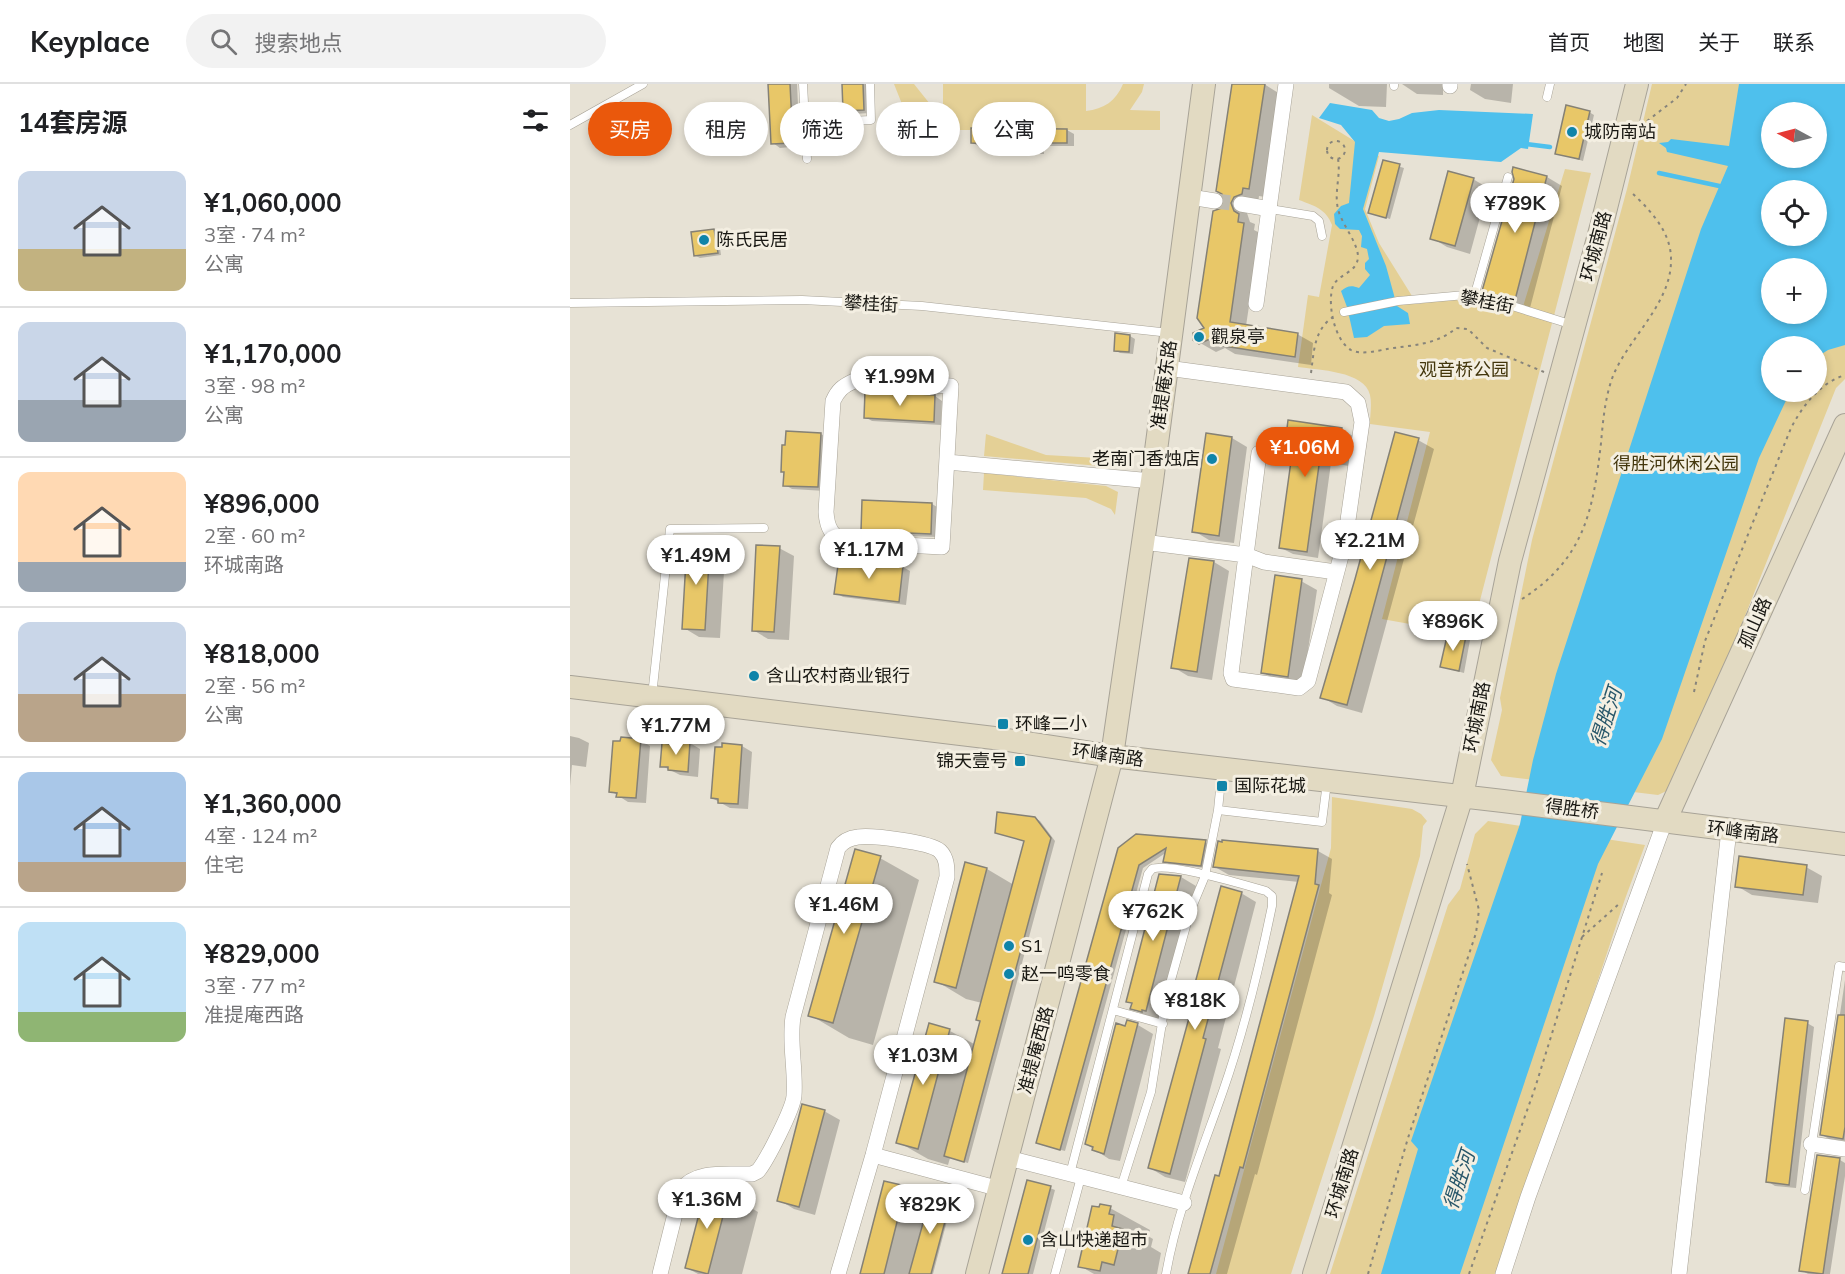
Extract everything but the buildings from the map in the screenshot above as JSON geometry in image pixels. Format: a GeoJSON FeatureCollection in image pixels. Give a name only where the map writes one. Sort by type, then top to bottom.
{"type":"FeatureCollection","features":[{"type":"Feature","properties":{"kind":"main road","name":"准提庵东路"},"geometry":{"type":"LineString","coordinates":[[1112,756],[1152,481],[1204,84]]}},
{"type":"Feature","properties":{"kind":"main road","name":"环城南路"},"geometry":{"type":"LineString","coordinates":[[1314,1274],[1462,796],[1510,561],[1637,84]]}},
{"type":"Feature","properties":{"kind":"main road","name":"孤山路"},"geometry":{"type":"LineString","coordinates":[[1665,821],[1845,425]]}},
{"type":"Feature","properties":{"kind":"main road","name":"环峰南路"},"geometry":{"type":"LineString","coordinates":[[570,687],[983,737],[1112,756],[1503,801]]}},
{"type":"Feature","properties":{"kind":"main road","name":"准提庵西路"},"geometry":{"type":"LineString","coordinates":[[977,1274],[1112,756]]}},
{"type":"Feature","properties":{"kind":"main road","name":"得胜桥"},"geometry":{"type":"LineString","coordinates":[[1503,801],[1641,818]]}},
{"type":"Feature","properties":{"kind":"main road","name":"环峰南路"},"geometry":{"type":"LineString","coordinates":[[1641,818],[1845,844]]}},
{"type":"Feature","properties":{"kind":"street"},"geometry":{"type":"LineString","coordinates":[[1256,304],[1286,84]]}},
{"type":"Feature","properties":{"kind":"street"},"geometry":{"type":"LineString","coordinates":[[1190,197],[1215,201]]}},
{"type":"Feature","properties":{"kind":"street"},"geometry":{"type":"LineString","coordinates":[[1241,204],[1270,209]]}},
{"type":"Feature","properties":{"kind":"street"},"geometry":{"type":"LineString","coordinates":[[1167,368],[1346,392],[1358,403],[1362,422],[1345,541],[1308,681],[1299,688],[1233,679],[1231,673],[1259,453]]}},
{"type":"Feature","properties":{"kind":"street"},"geometry":{"type":"LineString","coordinates":[[854,381],[951,386],[947,462],[942,547],[848,542],[839,540],[831,532],[826,512],[832,401],[837,391],[843,386],[854,381]]}},
{"type":"Feature","properties":{"kind":"street"},"geometry":{"type":"LineString","coordinates":[[947,462],[1152,481]]}},
{"type":"Feature","properties":{"kind":"street"},"geometry":{"type":"LineString","coordinates":[[1143,542],[1246,555],[1264,562],[1336,572]]}},
{"type":"Feature","properties":{"kind":"street"},"geometry":{"type":"LineString","coordinates":[[1503,1274],[1528,1197],[1665,821]]}},
{"type":"Feature","properties":{"kind":"street"},"geometry":{"type":"LineString","coordinates":[[1679,1274],[1729,830]]}},
{"type":"Feature","properties":{"kind":"street"},"geometry":{"type":"LineString","coordinates":[[660,1274],[681,1190],[687,1182],[706,1176],[752,1174],[758,1171],[792,1105],[794,1093],[791,1040],[793,1017],[838,848],[846,840],[861,836],[928,845],[938,849],[945,857],[945,889],[873,1155],[838,1274]]}},
{"type":"Feature","properties":{"kind":"street"},"geometry":{"type":"LineString","coordinates":[[1812,1144],[1845,1149]]}},
{"type":"Feature","properties":{"kind":"street"},"geometry":{"type":"LineString","coordinates":[[873,1155],[1000,1189]]}},
{"type":"Feature","properties":{"kind":"street"},"geometry":{"type":"LineString","coordinates":[[1008,1158],[1184,1203]]}},
{"type":"Feature","properties":{"kind":"lane"},"geometry":{"type":"LineString","coordinates":[[570,125],[643,84]]}},
{"type":"Feature","properties":{"kind":"lane"},"geometry":{"type":"LineString","coordinates":[[803,84],[804,102]]}},
{"type":"Feature","properties":{"kind":"lane"},"geometry":{"type":"LineString","coordinates":[[864,120],[871,120],[870,84]]}},
{"type":"Feature","properties":{"kind":"lane"},"geometry":{"type":"LineString","coordinates":[[1547,98],[1550,84]]}},
{"type":"Feature","properties":{"kind":"lane"},"geometry":{"type":"LineString","coordinates":[[1474,297],[1508,177]]}},
{"type":"Feature","properties":{"kind":"lane"},"geometry":{"type":"LineString","coordinates":[[1270,209],[1312,216],[1319,221],[1322,236]]}},
{"type":"Feature","properties":{"kind":"lane","name":"攀桂街"},"geometry":{"type":"LineString","coordinates":[[1344,312],[1398,301],[1449,295],[1493,300],[1574,326]]}},
{"type":"Feature","properties":{"kind":"lane","name":"攀桂街"},"geometry":{"type":"LineString","coordinates":[[570,303],[802,300],[922,306],[1171,333]]}},
{"type":"Feature","properties":{"kind":"lane"},"geometry":{"type":"LineString","coordinates":[[652,697],[670,529],[764,528]]}},
{"type":"Feature","properties":{"kind":"lane"},"geometry":{"type":"LineString","coordinates":[[1121,1187],[1151,1092],[1166,998],[1175,962],[1190,912],[1205,876],[1218,810],[1222,769]]}},
{"type":"Feature","properties":{"kind":"lane"},"geometry":{"type":"LineString","coordinates":[[1218,810],[1322,822],[1327,781]]}},
{"type":"Feature","properties":{"kind":"lane"},"geometry":{"type":"LineString","coordinates":[[1056,1274],[1113,1010],[1148,874],[1152,869],[1161,867],[1266,891],[1272,896],[1257,980],[1224,1089],[1184,1203],[1166,1274]]}},
{"type":"Feature","properties":{"kind":"lane"},"geometry":{"type":"LineString","coordinates":[[1805,1190],[1839,966],[1845,967]]}},
{"type":"Feature","properties":{"kind":"lane"},"geometry":{"type":"LineString","coordinates":[[1113,1010],[1163,1024]]}},
{"type":"Feature","properties":{"kind":"path"},"geometry":{"type":"LineString","coordinates":[[1651,119],[1677,98],[1686,84]]}},
{"type":"Feature","properties":{"kind":"path"},"geometry":{"type":"LineString","coordinates":[[1338,159],[1330,157],[1327,150],[1334,141],[1342,143],[1345,150],[1338,159],[1338,208],[1358,258],[1353,270],[1338,279],[1331,297],[1333,317],[1344,343],[1350,350],[1370,352],[1432,342],[1447,337],[1456,328],[1468,328],[1487,348],[1560,380]]}},
{"type":"Feature","properties":{"kind":"path"},"geometry":{"type":"LineString","coordinates":[[1520,600],[1554,573],[1577,543],[1594,497],[1605,412],[1613,377],[1656,306],[1670,276],[1671,257],[1668,240],[1655,218],[1632,193]]}},
{"type":"Feature","properties":{"kind":"path"},"geometry":{"type":"LineString","coordinates":[[1308,387],[1317,336],[1324,323],[1344,312]]}},
{"type":"Feature","properties":{"kind":"path"},"geometry":{"type":"LineString","coordinates":[[1694,692],[1705,641],[1791,428],[1811,397],[1828,383],[1845,375]]}},
{"type":"Feature","properties":{"kind":"path"},"geometry":{"type":"LineString","coordinates":[[1368,1274],[1408,1138],[1476,933],[1479,910],[1467,864]]}},
{"type":"Feature","properties":{"kind":"path"},"geometry":{"type":"LineString","coordinates":[[1469,1274],[1534,1088],[1602,873]]}},
{"type":"Feature","properties":{"kind":"path"},"geometry":{"type":"LineString","coordinates":[[1580,938],[1625,899]]}},
{"type":"Feature","properties":{"kind":"green space"},"geometry":{"type":"Polygon","coordinates":[[[894,84],[914,84],[928,102],[901,102],[894,84]]]}},
{"type":"Feature","properties":{"kind":"green space"},"geometry":{"type":"Polygon","coordinates":[[[943,84],[1086,84],[1086,111],[1109,103],[1123,84],[1144,84],[1142,92],[1130,110],[1160,111],[1160,130],[1056,130],[1056,102],[972,102],[972,130],[960,130],[960,102],[943,102],[943,84]]]}},
{"type":"Feature","properties":{"kind":"green space","name":"得胜河休闲公园"},"geometry":{"type":"Polygon","coordinates":[[[1652,84],[1845,84],[1845,379],[1836,388],[1677,786],[1658,795],[1501,776],[1491,760],[1502,710],[1500,698],[1532,540],[1627,189],[1652,84]]]}},
{"type":"Feature","properties":{"kind":"green space","name":"观音桥公园"},"geometry":{"type":"Polygon","coordinates":[[[1312,115],[1379,156],[1365,209],[1379,243],[1417,304],[1462,297],[1521,313],[1565,169],[1591,173],[1471,635],[1382,619],[1430,432],[1370,424],[1370,395],[1359,381],[1340,373],[1298,367],[1308,295],[1319,297],[1332,225],[1323,212],[1299,200],[1312,115]]]}},
{"type":"Feature","properties":{"kind":"green space"},"geometry":{"type":"Polygon","coordinates":[[[986,434],[1046,455],[1098,458],[1122,448],[1119,467],[984,456],[986,434]]]}},
{"type":"Feature","properties":{"kind":"green space"},"geometry":{"type":"Polygon","coordinates":[[[984,473],[1106,486],[1118,492],[1115,515],[1111,509],[1086,498],[983,490],[984,473]]]}},
{"type":"Feature","properties":{"kind":"green space"},"geometry":{"type":"Polygon","coordinates":[[[1332,797],[1412,809],[1421,814],[1427,821],[1423,826],[1420,856],[1374,1016],[1291,1274],[1216,1274],[1331,848],[1332,797]]]}},
{"type":"Feature","properties":{"kind":"green space"},"geometry":{"type":"Polygon","coordinates":[[[1488,821],[1645,845],[1496,1274],[1330,1274],[1448,905],[1460,889],[1475,834],[1488,821]]]}},
{"type":"Feature","properties":{"kind":"water","name":"得胜河"},"geometry":{"type":"Polygon","coordinates":[[[1739,84],[1845,84],[1845,345],[1827,351],[1827,336],[1761,336],[1761,402],[1785,402],[1759,458],[1662,739],[1598,864],[1460,1274],[1381,1274],[1418,1149],[1411,1141],[1520,824],[1533,760],[1556,674],[1701,229],[1728,166],[1667,152],[1666,148],[1659,143],[1668,142],[1671,139],[1729,146],[1739,84]]]}},
{"type":"Feature","properties":{"kind":"water"},"geometry":{"type":"Polygon","coordinates":[[[1330,103],[1372,110],[1379,118],[1389,121],[1412,113],[1439,110],[1533,114],[1528,149],[1521,148],[1501,162],[1379,152],[1363,209],[1386,266],[1397,306],[1408,313],[1410,324],[1384,326],[1367,337],[1354,338],[1341,291],[1349,286],[1359,288],[1370,275],[1365,269],[1365,263],[1369,259],[1367,249],[1361,247],[1362,236],[1359,230],[1340,229],[1335,224],[1334,214],[1341,206],[1349,203],[1355,142],[1341,125],[1319,118],[1330,103]]]}},
{"type":"Feature","properties":{"kind":"waterway"},"geometry":{"type":"LineString","coordinates":[[1526,144],[1550,147]]}},
{"type":"Feature","properties":{"kind":"waterway"},"geometry":{"type":"LineString","coordinates":[[1659,173],[1724,187]]}},
{"type":"Feature","properties":{"kind":"tunnel"},"geometry":{"type":"LineString","coordinates":[[1215,201],[1241,204]]}},
{"type":"Feature","properties":{"kind":"place","name":"城防南站"},"geometry":{"type":"Point","coordinates":[1572,132]}},
{"type":"Feature","properties":{"kind":"place","name":"陈氏民居"},"geometry":{"type":"Point","coordinates":[704,240]}},
{"type":"Feature","properties":{"kind":"place","name":"觀泉亭"},"geometry":{"type":"Point","coordinates":[1199,337]}},
{"type":"Feature","properties":{"kind":"place","name":"老南门香烛店"},"geometry":{"type":"Point","coordinates":[1212,459]}},
{"type":"Feature","properties":{"kind":"place","name":"含山农村商业银行"},"geometry":{"type":"Point","coordinates":[754,676]}},
{"type":"Feature","properties":{"kind":"place","name":"环峰二小"},"geometry":{"type":"Point","coordinates":[1003,724]}},
{"type":"Feature","properties":{"kind":"place","name":"锦天壹号"},"geometry":{"type":"Point","coordinates":[1020,761]}},
{"type":"Feature","properties":{"kind":"place","name":"国际花城"},"geometry":{"type":"Point","coordinates":[1222,786]}},
{"type":"Feature","properties":{"kind":"place","name":"S1"},"geometry":{"type":"Point","coordinates":[1009,946]}},
{"type":"Feature","properties":{"kind":"place","name":"赵一鸣零食"},"geometry":{"type":"Point","coordinates":[1009,974]}},
{"type":"Feature","properties":{"kind":"place","name":"含山快递超市"},"geometry":{"type":"Point","coordinates":[1028,1240]}}]}
